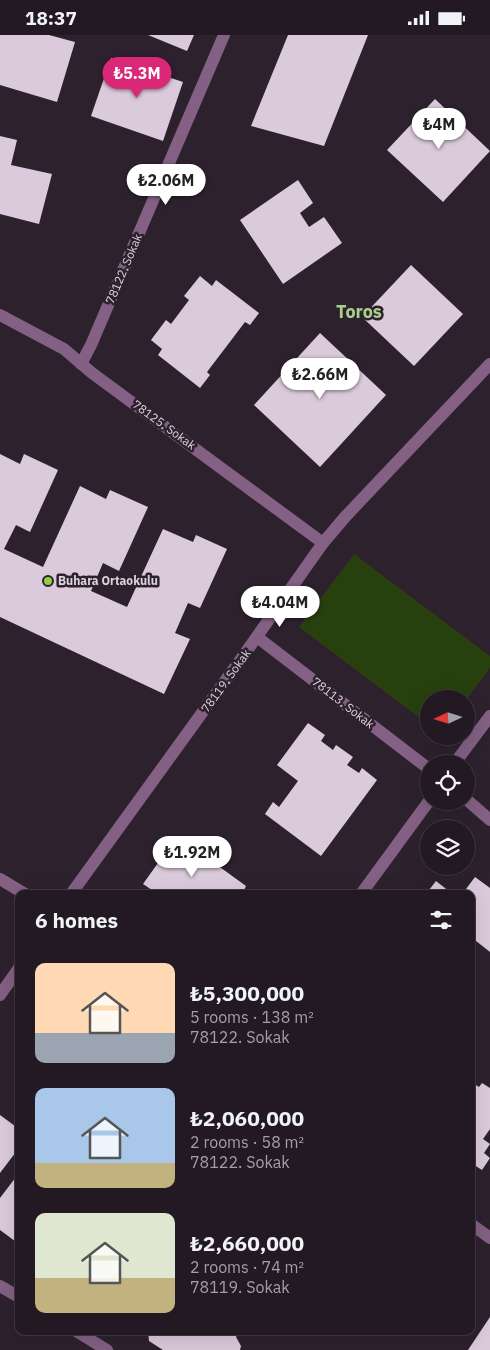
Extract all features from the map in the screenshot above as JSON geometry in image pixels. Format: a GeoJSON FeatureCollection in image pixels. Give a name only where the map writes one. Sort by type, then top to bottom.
{"type":"FeatureCollection","features":[{"type":"Feature","properties":{"kind":"street","name":"78122. Sokak"},"geometry":{"type":"LineString","coordinates":[[81,364],[92,345],[224,35]]}},
{"type":"Feature","properties":{"kind":"street","name":"78125. Sokak"},"geometry":{"type":"LineString","coordinates":[[0,315],[64,349],[81,364],[323,543]]}},
{"type":"Feature","properties":{"kind":"street","name":"78119. Sokak"},"geometry":{"type":"LineString","coordinates":[[74,890],[323,543],[351,510],[490,364]]}},
{"type":"Feature","properties":{"kind":"street","name":"78113. Sokak"},"geometry":{"type":"LineString","coordinates":[[257,637],[420,762]]}},
{"type":"Feature","properties":{"kind":"street"},"geometry":{"type":"LineString","coordinates":[[461,755],[490,716]]}},
{"type":"Feature","properties":{"kind":"street"},"geometry":{"type":"LineString","coordinates":[[475,807],[490,820]]}},
{"type":"Feature","properties":{"kind":"street"},"geometry":{"type":"LineString","coordinates":[[364,890],[422,810]]}},
{"type":"Feature","properties":{"kind":"street"},"geometry":{"type":"LineString","coordinates":[[0,879],[18,890]]}},
{"type":"Feature","properties":{"kind":"street"},"geometry":{"type":"LineString","coordinates":[[0,995],[15,973]]}},
{"type":"Feature","properties":{"kind":"street"},"geometry":{"type":"LineString","coordinates":[[475,1228],[490,1239]]}},
{"type":"Feature","properties":{"kind":"street"},"geometry":{"type":"LineString","coordinates":[[0,1286],[15,1295]]}},
{"type":"Feature","properties":{"kind":"street"},"geometry":{"type":"LineString","coordinates":[[83,1335],[107,1350]]}},
{"type":"Feature","properties":{"kind":"green space"},"geometry":{"type":"Polygon","coordinates":[[[354,554],[490,656],[490,668],[474,690],[420,690],[420,718],[299,627],[354,554]]]}},
{"type":"Feature","properties":{"kind":"building"},"geometry":{"type":"Polygon","coordinates":[[[0,35],[49,35],[75,42],[57,102],[0,85],[0,35]]]}},
{"type":"Feature","properties":{"kind":"building"},"geometry":{"type":"Polygon","coordinates":[[[148,35],[194,35],[187,51],[148,35]]]}},
{"type":"Feature","properties":{"kind":"building"},"geometry":{"type":"Polygon","coordinates":[[[288,35],[368,35],[324,146],[251,126],[288,35]]]}},
{"type":"Feature","properties":{"kind":"building"},"geometry":{"type":"Polygon","coordinates":[[[111,58],[183,82],[163,141],[91,116],[111,58]]]}},
{"type":"Feature","properties":{"kind":"building"},"geometry":{"type":"Polygon","coordinates":[[[435,99],[490,151],[443,202],[387,150],[435,99]]]}},
{"type":"Feature","properties":{"kind":"building"},"geometry":{"type":"Polygon","coordinates":[[[0,136],[17,140],[11,165],[52,174],[39,224],[0,214],[0,136]]]}},
{"type":"Feature","properties":{"kind":"building"},"geometry":{"type":"Polygon","coordinates":[[[298,180],[313,203],[300,213],[309,227],[324,217],[342,243],[283,284],[240,220],[298,180]]]}},
{"type":"Feature","properties":{"kind":"building"},"geometry":{"type":"Polygon","coordinates":[[[411,265],[463,314],[414,366],[362,317],[411,265]]]}},
{"type":"Feature","properties":{"kind":"building"},"geometry":{"type":"Polygon","coordinates":[[[200,276],[212,286],[216,280],[259,313],[250,325],[245,322],[207,372],[210,375],[200,388],[158,355],[162,349],[151,340],[166,320],[171,324],[189,300],[184,296],[200,276]]]}},
{"type":"Feature","properties":{"kind":"building"},"geometry":{"type":"Polygon","coordinates":[[[320,333],[386,395],[320,467],[254,405],[320,333]]]}},
{"type":"Feature","properties":{"kind":"building","name":"Buhara Ortaokulu"},"geometry":{"type":"Polygon","coordinates":[[[0,454],[20,464],[24,454],[58,470],[30,532],[16,525],[4,549],[43,567],[80,486],[106,499],[110,490],[148,507],[119,571],[103,563],[91,591],[127,607],[163,529],[193,542],[196,535],[227,549],[200,608],[188,603],[175,633],[190,639],[164,694],[0,617],[0,454]]]}},
{"type":"Feature","properties":{"kind":"building"},"geometry":{"type":"Polygon","coordinates":[[[308,723],[325,735],[321,741],[333,750],[336,745],[353,757],[347,765],[359,773],[362,768],[377,780],[321,856],[265,814],[273,802],[279,807],[298,781],[277,765],[308,723]]]}},
{"type":"Feature","properties":{"kind":"building"},"geometry":{"type":"Polygon","coordinates":[[[179,852],[189,860],[194,853],[204,860],[206,857],[246,886],[244,890],[152,890],[143,884],[163,856],[171,862],[179,852]]]}},
{"type":"Feature","properties":{"kind":"building"},"geometry":{"type":"Polygon","coordinates":[[[475,877],[490,888],[490,952],[475,940],[475,890],[461,890],[466,889],[475,877]]]}},
{"type":"Feature","properties":{"kind":"building"},"geometry":{"type":"Polygon","coordinates":[[[436,881],[447,890],[429,890],[436,881]]]}},
{"type":"Feature","properties":{"kind":"building"},"geometry":{"type":"Polygon","coordinates":[[[482,1083],[490,1088],[490,1129],[483,1139],[490,1144],[484,1153],[490,1158],[482,1170],[475,1166],[475,1084],[479,1087],[482,1083]]]}},
{"type":"Feature","properties":{"kind":"building"},"geometry":{"type":"Polygon","coordinates":[[[0,1115],[15,1126],[15,1153],[0,1173],[0,1115]]]}},
{"type":"Feature","properties":{"kind":"building"},"geometry":{"type":"Polygon","coordinates":[[[15,1178],[15,1241],[0,1230],[0,1198],[15,1178]]]}},
{"type":"Feature","properties":{"kind":"building"},"geometry":{"type":"Polygon","coordinates":[[[490,1317],[490,1350],[468,1350],[490,1317]]]}},
{"type":"Feature","properties":{"kind":"building"},"geometry":{"type":"Polygon","coordinates":[[[148,1335],[237,1335],[236,1337],[241,1346],[240,1350],[163,1350],[149,1341],[148,1335]]]}},
{"type":"Feature","properties":{"kind":"place","name":"Buhara Ortaokulu"},"geometry":{"type":"Point","coordinates":[48,581]}},
{"type":"Feature","properties":{"kind":"district","name":"Toros"},"geometry":{"type":"Point","coordinates":[359,312]}}]}
